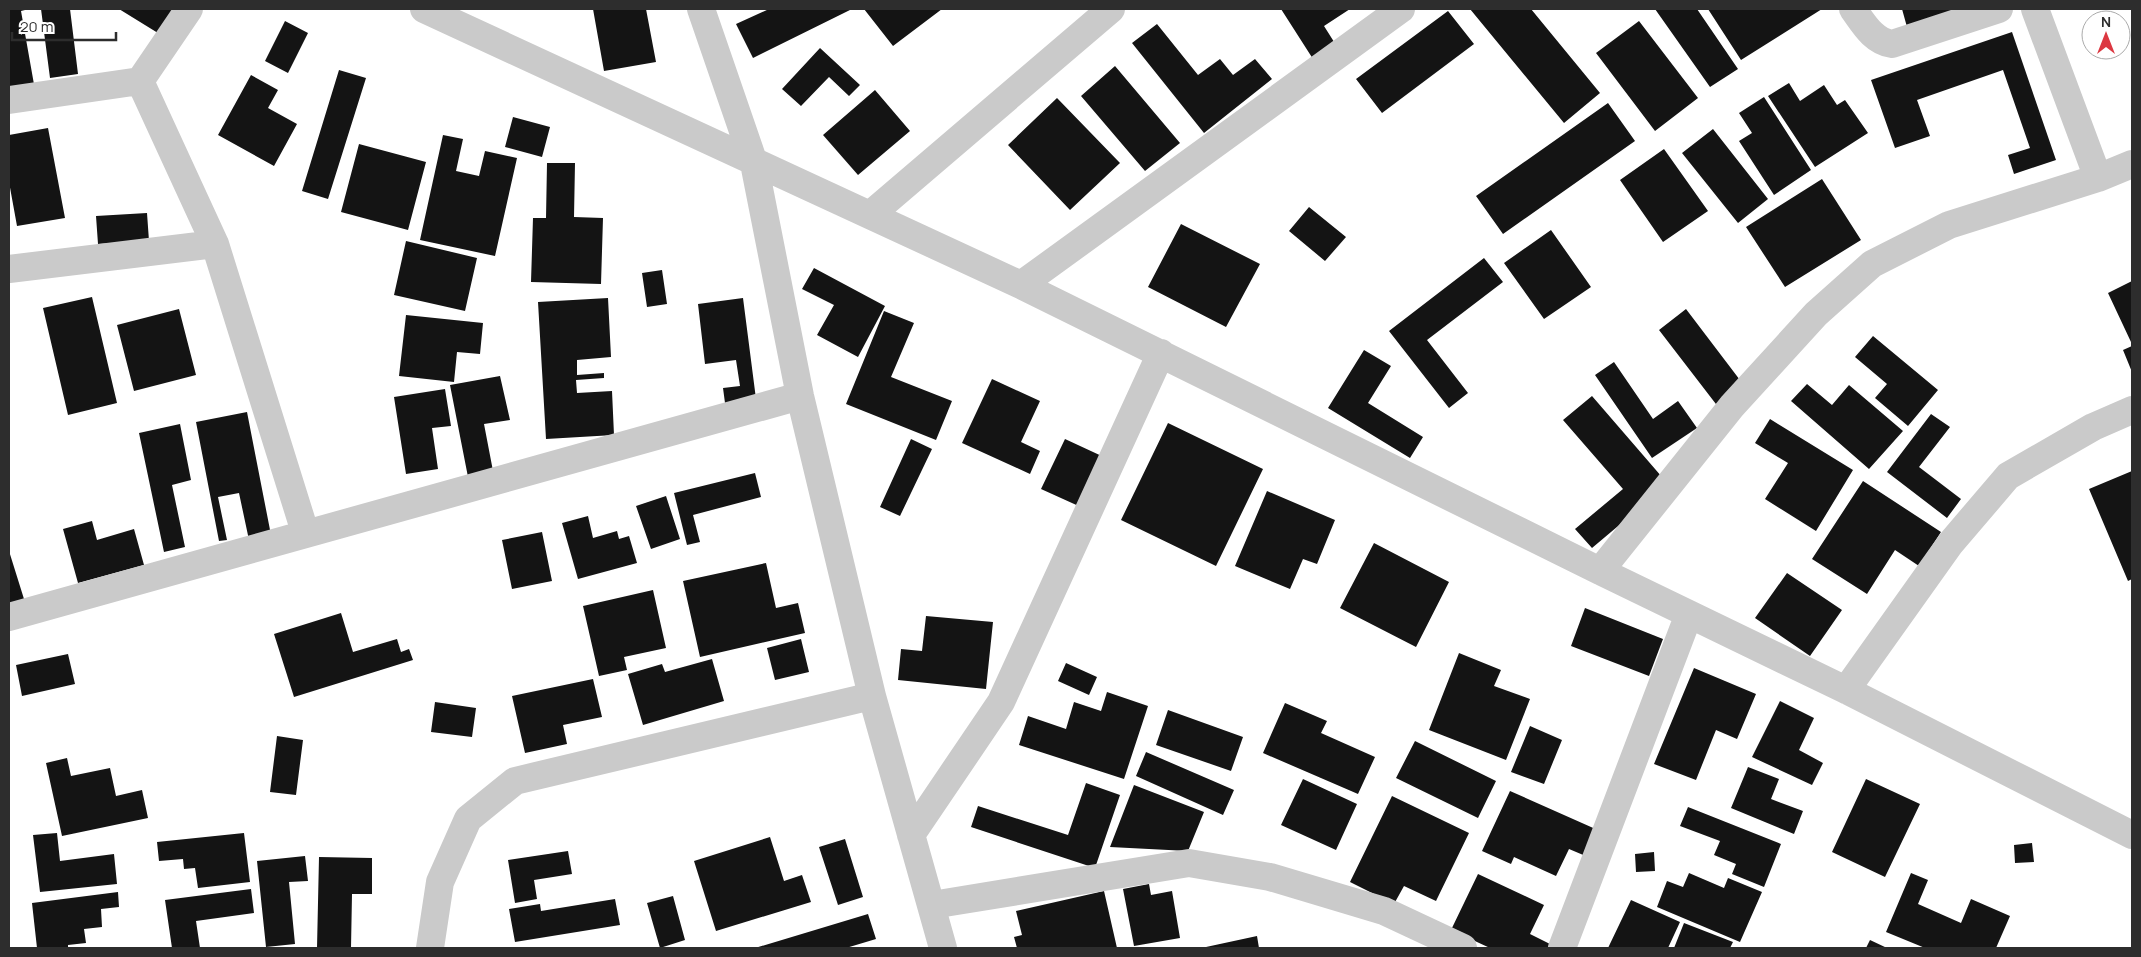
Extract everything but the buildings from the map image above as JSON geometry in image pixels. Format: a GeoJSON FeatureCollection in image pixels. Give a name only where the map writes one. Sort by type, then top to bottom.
{"type":"FeatureCollection","features":[{"type":"Feature","properties":{"kind":"street"},"geometry":{"type":"LineString","coordinates":[[9,100],[140,81],[189,9]]}},
{"type":"Feature","properties":{"kind":"street"},"geometry":{"type":"LineString","coordinates":[[424,9],[1021,285],[1600,571],[1846,690],[2132,835]]}},
{"type":"Feature","properties":{"kind":"street"},"geometry":{"type":"LineString","coordinates":[[701,9],[754,163],[800,396],[872,696],[943,948]]}},
{"type":"Feature","properties":{"kind":"street"},"geometry":{"type":"LineString","coordinates":[[870,215],[1111,9]]}},
{"type":"Feature","properties":{"kind":"street"},"geometry":{"type":"LineString","coordinates":[[1021,285],[1401,9]]}},
{"type":"Feature","properties":{"kind":"street"},"geometry":{"type":"LineString","coordinates":[[1853,9],[1868,30],[1881,42],[1892,44],[1999,9]]}},
{"type":"Feature","properties":{"kind":"street"},"geometry":{"type":"LineString","coordinates":[[2035,9],[2098,178]]}},
{"type":"Feature","properties":{"kind":"street"},"geometry":{"type":"LineString","coordinates":[[140,81],[215,244],[305,532]]}},
{"type":"Feature","properties":{"kind":"street"},"geometry":{"type":"LineString","coordinates":[[1600,571],[1732,406],[1816,314],[1872,264],[1949,225],[2098,178],[2132,164]]}},
{"type":"Feature","properties":{"kind":"street"},"geometry":{"type":"LineString","coordinates":[[9,269],[215,244]]}},
{"type":"Feature","properties":{"kind":"street"},"geometry":{"type":"LineString","coordinates":[[911,835],[1001,702],[1161,353]]}},
{"type":"Feature","properties":{"kind":"street"},"geometry":{"type":"LineString","coordinates":[[9,617],[305,532],[800,396]]}},
{"type":"Feature","properties":{"kind":"street"},"geometry":{"type":"LineString","coordinates":[[1846,690],[1950,544],[2008,476],[2093,427],[2132,410]]}},
{"type":"Feature","properties":{"kind":"street"},"geometry":{"type":"LineString","coordinates":[[1562,948],[1689,614]]}},
{"type":"Feature","properties":{"kind":"street"},"geometry":{"type":"LineString","coordinates":[[430,948],[440,882],[468,819],[515,782],[872,696]]}},
{"type":"Feature","properties":{"kind":"street"},"geometry":{"type":"LineString","coordinates":[[932,905],[1189,863],[1270,877],[1384,911],[1463,948]]}}]}
